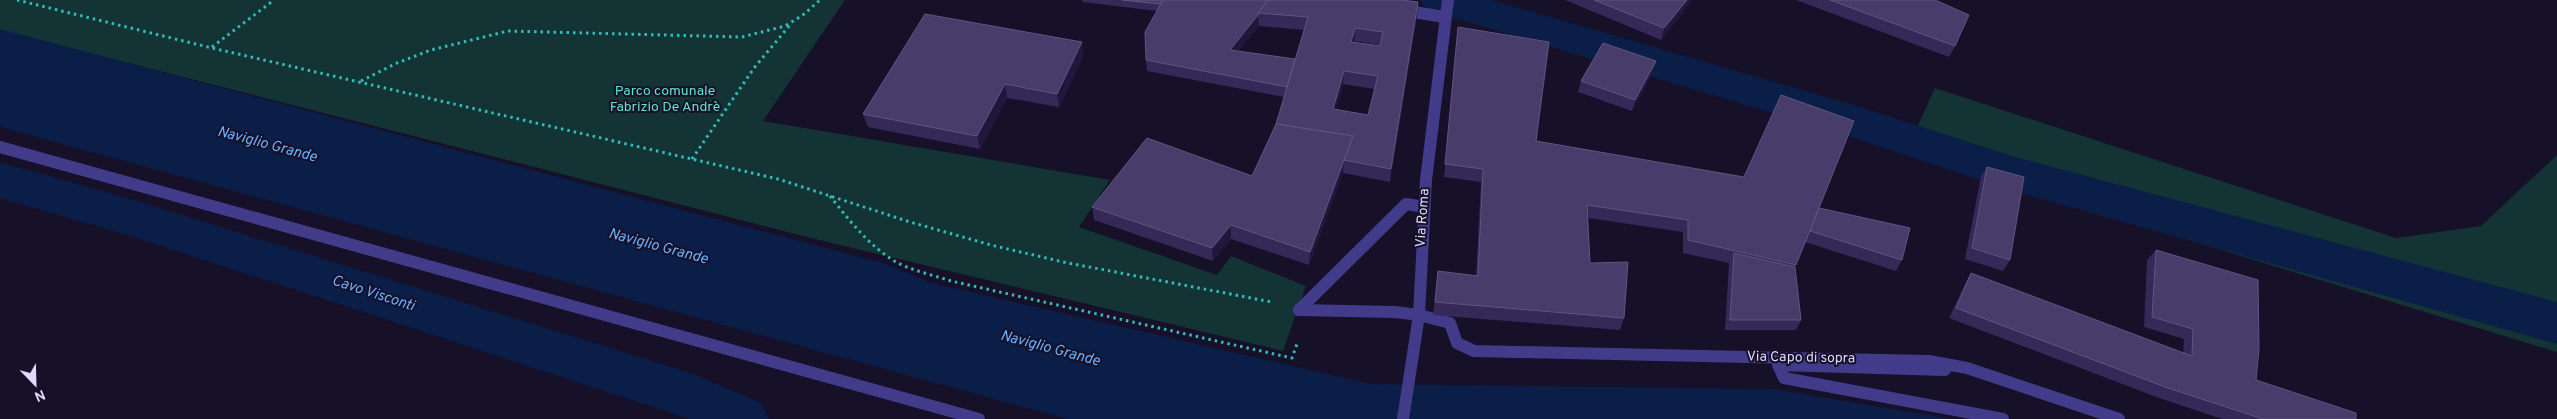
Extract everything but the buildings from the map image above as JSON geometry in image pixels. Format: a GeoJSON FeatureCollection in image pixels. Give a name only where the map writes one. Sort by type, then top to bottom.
{"type":"FeatureCollection","features":[{"type":"Feature","properties":{"kind":"street","name":"Via Roma"},"geometry":{"type":"LineString","coordinates":[[1403,419],[1418,315],[1424,207],[1444,17],[1448,0]]}},
{"type":"Feature","properties":{"kind":"street"},"geometry":{"type":"LineString","coordinates":[[1390,8],[1444,17]]}},
{"type":"Feature","properties":{"kind":"street"},"geometry":{"type":"LineString","coordinates":[[0,147],[979,419]]}},
{"type":"Feature","properties":{"kind":"street"},"geometry":{"type":"LineString","coordinates":[[1299,310],[1406,204],[1424,207]]}},
{"type":"Feature","properties":{"kind":"street"},"geometry":{"type":"LineString","coordinates":[[1299,310],[1395,312],[1418,315]]}},
{"type":"Feature","properties":{"kind":"street","name":"Via Capo di sopra"},"geometry":{"type":"LineString","coordinates":[[1418,315],[1450,322],[1457,343],[1474,351],[1929,361],[1967,368],[2119,419]]}},
{"type":"Feature","properties":{"kind":"street"},"geometry":{"type":"LineString","coordinates":[[2003,419],[1784,378],[1778,365],[1932,368],[1947,370],[1963,373],[2106,419]]}},
{"type":"Feature","properties":{"kind":"path"},"geometry":{"type":"LineString","coordinates":[[17,0],[212,48],[778,179],[991,245],[1063,262],[1259,300],[1299,310]]}},
{"type":"Feature","properties":{"kind":"path"},"geometry":{"type":"LineString","coordinates":[[212,48],[274,0]]}},
{"type":"Feature","properties":{"kind":"path"},"geometry":{"type":"LineString","coordinates":[[360,82],[397,63],[431,50],[508,31],[742,37],[775,31],[807,14],[820,0]]}},
{"type":"Feature","properties":{"kind":"path"},"geometry":{"type":"LineString","coordinates":[[692,159],[754,68],[792,22]]}},
{"type":"Feature","properties":{"kind":"path"},"geometry":{"type":"LineString","coordinates":[[830,196],[862,235],[888,257],[911,269],[927,274],[1292,358],[1298,341]]}},
{"type":"Feature","properties":{"kind":"green space","name":"Parco comunale Fabrizio De Andrè"},"geometry":{"type":"Polygon","coordinates":[[[0,0],[845,0],[763,121],[1110,180],[1079,227],[1217,275],[1231,256],[1306,286],[1283,351],[815,239],[0,30],[0,0]]]}},
{"type":"Feature","properties":{"kind":"green space"},"geometry":{"type":"Polygon","coordinates":[[[1935,88],[2396,238],[2481,226],[2557,155],[2557,352],[1905,154],[1935,88]]]}},
{"type":"Feature","properties":{"kind":"water","name":"Naviglio Grande"},"geometry":{"type":"Polygon","coordinates":[[[0,29],[886,264],[932,283],[1371,384],[1773,389],[1952,419],[1067,419],[0,127],[0,29]]]}},
{"type":"Feature","properties":{"kind":"waterway"},"geometry":{"type":"LineString","coordinates":[[1442,0],[1851,120],[2010,173],[2557,323]]}},
{"type":"Feature","properties":{"kind":"waterway","name":"Cavo Visconti"},"geometry":{"type":"LineString","coordinates":[[0,180],[137,219],[694,396],[742,419]]}}]}
